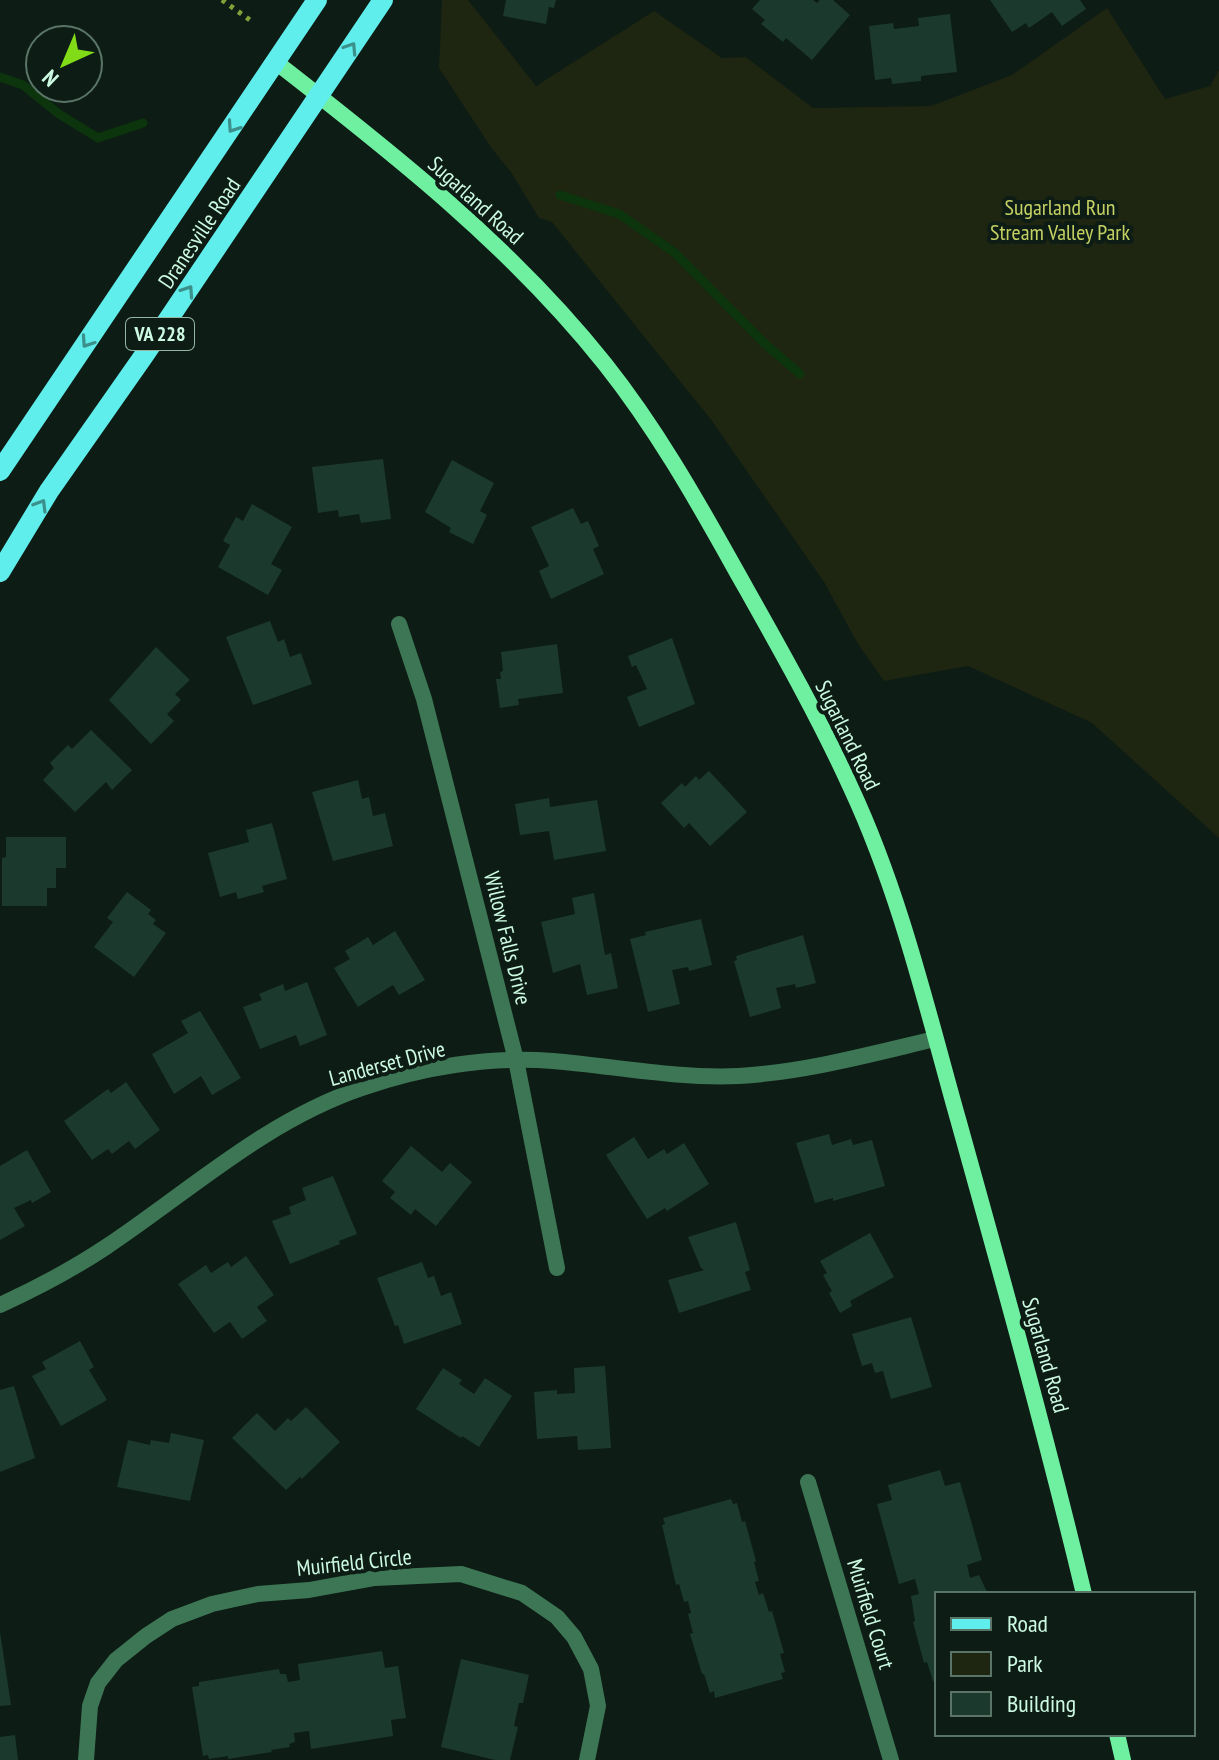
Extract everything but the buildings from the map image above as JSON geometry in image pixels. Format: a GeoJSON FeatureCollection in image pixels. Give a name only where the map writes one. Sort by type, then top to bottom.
{"type":"FeatureCollection","features":[{"type":"Feature","properties":{"kind":"main road","name":"Dranesville Road"},"geometry":{"type":"LineString","coordinates":[[0,471],[317,0]]}},
{"type":"Feature","properties":{"kind":"main road","name":"Dranesville Road"},"geometry":{"type":"LineString","coordinates":[[0,572],[49,491],[154,342],[383,0]]}},
{"type":"Feature","properties":{"kind":"street","name":"Sugarland Road"},"geometry":{"type":"LineString","coordinates":[[277,63],[362,128],[497,246],[557,307],[606,366],[667,452],[762,617],[852,788],[884,867],[1049,1446],[1084,1592]]}},
{"type":"Feature","properties":{"kind":"street","name":"Willow Falls Drive"},"geometry":{"type":"LineString","coordinates":[[399,624],[424,699],[516,1060],[557,1268]]}},
{"type":"Feature","properties":{"kind":"street","name":"Landerset Drive"},"geometry":{"type":"LineString","coordinates":[[0,1305],[105,1248],[263,1135],[315,1106],[363,1087],[423,1071],[516,1060],[701,1076],[740,1076],[801,1070],[935,1039]]}},
{"type":"Feature","properties":{"kind":"street","name":"Muirfield Court"},"geometry":{"type":"LineString","coordinates":[[808,1482],[891,1760]]}},
{"type":"Feature","properties":{"kind":"street","name":"Muirfield Circle"},"geometry":{"type":"LineString","coordinates":[[86,1760],[90,1706],[98,1683],[116,1660],[172,1619],[212,1604],[258,1594],[309,1590],[375,1578],[461,1574],[522,1593],[557,1617],[574,1637],[591,1669],[598,1706],[587,1760]]}},
{"type":"Feature","properties":{"kind":"street"},"geometry":{"type":"LineString","coordinates":[[1117,1736],[1123,1760]]}},
{"type":"Feature","properties":{"kind":"path"},"geometry":{"type":"LineString","coordinates":[[222,0],[250,20]]}},
{"type":"Feature","properties":{"kind":"green space","name":"Sugarland Run Stream Valley Park"},"geometry":{"type":"Polygon","coordinates":[[[442,0],[468,0],[536,86],[654,11],[722,58],[746,57],[813,108],[931,106],[1012,75],[1107,8],[1165,99],[1210,86],[1219,70],[1219,838],[1092,723],[968,666],[884,681],[858,644],[824,582],[712,421],[552,222],[539,218],[439,68],[442,0]]]}},
{"type":"Feature","properties":{"kind":"waterway"},"geometry":{"type":"LineString","coordinates":[[0,77],[23,85],[59,114],[98,138],[143,123]]}},
{"type":"Feature","properties":{"kind":"waterway"},"geometry":{"type":"LineString","coordinates":[[560,195],[619,214],[675,253],[764,343],[800,374]]}}]}
